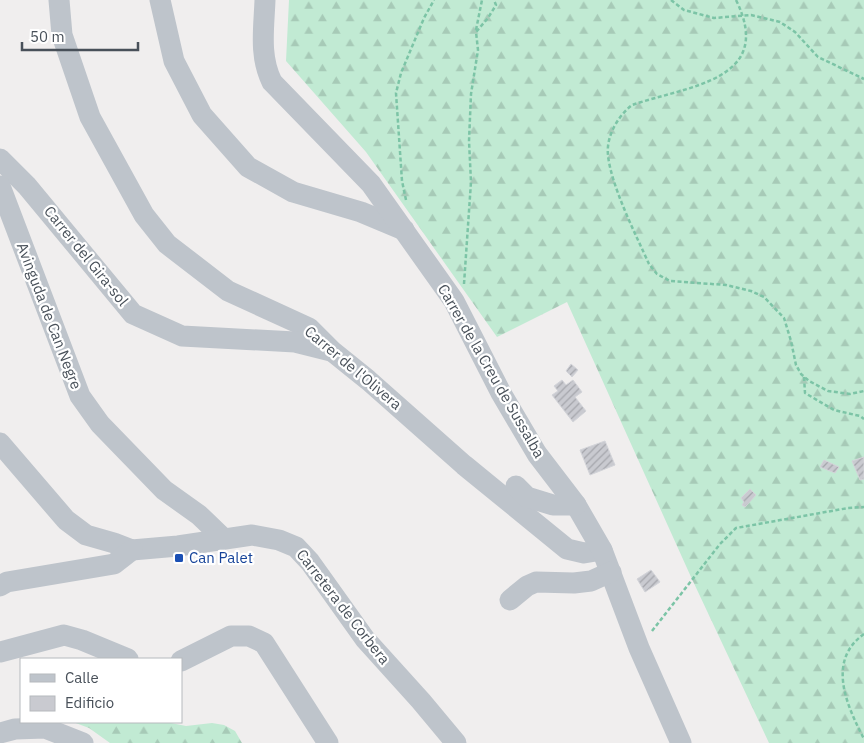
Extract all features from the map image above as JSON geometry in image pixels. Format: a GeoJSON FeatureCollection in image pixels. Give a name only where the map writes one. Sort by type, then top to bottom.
{"type":"FeatureCollection","features":[{"type":"Feature","properties":{"kind":"street","name":"Carrer de l'Olivera"},"geometry":{"type":"LineString","coordinates":[[59,0],[62,35],[90,117],[144,215],[167,244],[228,291],[309,328],[332,351],[368,380],[464,465],[567,549],[584,553],[602,550]]}},
{"type":"Feature","properties":{"kind":"street"},"geometry":{"type":"LineString","coordinates":[[160,0],[174,61],[202,115],[248,168],[293,192],[361,212],[404,230]]}},
{"type":"Feature","properties":{"kind":"street","name":"Carrer de la Creu de Sussalba"},"geometry":{"type":"LineString","coordinates":[[265,0],[263,54],[265,69],[272,82],[371,184],[454,301],[502,393],[537,454],[576,505],[602,550],[639,648],[681,743]]}},
{"type":"Feature","properties":{"kind":"street","name":"Carrer del Gira-sol"},"geometry":{"type":"LineString","coordinates":[[0,159],[27,186],[133,314],[182,336],[295,342],[332,351]]}},
{"type":"Feature","properties":{"kind":"street","name":"Avinguda de Can Negre"},"geometry":{"type":"LineString","coordinates":[[0,186],[80,396],[100,424],[164,490],[199,515],[223,538]]}},
{"type":"Feature","properties":{"kind":"street","name":"Carretera de Corbera"},"geometry":{"type":"LineString","coordinates":[[0,443],[66,520],[86,535],[132,550],[178,546],[252,535],[279,540],[296,547],[310,562],[365,639],[456,743]]}},
{"type":"Feature","properties":{"kind":"street"},"geometry":{"type":"LineString","coordinates":[[516,486],[527,497],[553,505],[576,505]]}},
{"type":"Feature","properties":{"kind":"street"},"geometry":{"type":"LineString","coordinates":[[0,586],[7,582],[114,564],[132,550]]}},
{"type":"Feature","properties":{"kind":"street"},"geometry":{"type":"LineString","coordinates":[[510,600],[527,586],[536,582],[574,583],[591,581],[611,572]]}},
{"type":"Feature","properties":{"kind":"street"},"geometry":{"type":"LineString","coordinates":[[0,652],[64,636],[82,640],[126,658]]}},
{"type":"Feature","properties":{"kind":"street"},"geometry":{"type":"LineString","coordinates":[[182,660],[231,636],[249,636],[264,643],[328,743]]}},
{"type":"Feature","properties":{"kind":"street"},"geometry":{"type":"LineString","coordinates":[[0,733],[14,729],[45,728],[83,743]]}},
{"type":"Feature","properties":{"kind":"path"},"geometry":{"type":"LineString","coordinates":[[406,202],[402,181],[396,93],[401,73],[424,18],[434,0]]}},
{"type":"Feature","properties":{"kind":"path"},"geometry":{"type":"LineString","coordinates":[[464,286],[471,182],[469,141],[471,94],[478,50],[476,32],[482,0]]}},
{"type":"Feature","properties":{"kind":"path"},"geometry":{"type":"LineString","coordinates":[[476,32],[496,5],[494,0]]}},
{"type":"Feature","properties":{"kind":"path"},"geometry":{"type":"LineString","coordinates":[[670,0],[684,10],[714,18],[751,15],[780,22],[795,32],[818,57],[864,80]]}},
{"type":"Feature","properties":{"kind":"path"},"geometry":{"type":"LineString","coordinates":[[736,0],[746,26],[746,45],[736,65],[715,78],[632,104],[617,119],[611,138],[608,154],[612,176],[649,264],[657,274],[670,281],[726,285],[764,296],[784,318],[796,365],[804,377],[828,391],[850,394],[864,391]]}},
{"type":"Feature","properties":{"kind":"path"},"geometry":{"type":"LineString","coordinates":[[804,377],[805,393],[834,410],[860,416],[864,419]]}},
{"type":"Feature","properties":{"kind":"path"},"geometry":{"type":"LineString","coordinates":[[639,648],[720,544],[736,528],[848,508],[864,508]]}},
{"type":"Feature","properties":{"kind":"path"},"geometry":{"type":"LineString","coordinates":[[864,634],[848,650],[843,668],[842,686],[853,718],[864,739]]}},
{"type":"Feature","properties":{"kind":"green space"},"geometry":{"type":"Polygon","coordinates":[[[289,0],[864,0],[864,743],[769,743],[691,577],[567,302],[497,337],[366,152],[286,61],[289,0]]]}},
{"type":"Feature","properties":{"kind":"green space"},"geometry":{"type":"Polygon","coordinates":[[[76,723],[171,723],[186,726],[212,723],[224,725],[235,731],[242,743],[110,743],[89,728],[76,723]]]}},
{"type":"Feature","properties":{"kind":"building"},"geometry":{"type":"Polygon","coordinates":[[[571,364],[578,370],[572,377],[566,371],[571,364]]]}},
{"type":"Feature","properties":{"kind":"building"},"geometry":{"type":"Polygon","coordinates":[[[562,380],[566,385],[573,380],[582,392],[575,397],[586,411],[573,422],[552,395],[558,391],[554,386],[562,380]]]}},
{"type":"Feature","properties":{"kind":"building"},"geometry":{"type":"Polygon","coordinates":[[[605,441],[615,465],[590,475],[580,450],[605,441]]]}},
{"type":"Feature","properties":{"kind":"building"},"geometry":{"type":"Polygon","coordinates":[[[864,457],[864,479],[860,480],[852,461],[864,457]]]}},
{"type":"Feature","properties":{"kind":"building"},"geometry":{"type":"Polygon","coordinates":[[[824,460],[839,467],[835,473],[820,467],[824,460]]]}},
{"type":"Feature","properties":{"kind":"building"},"geometry":{"type":"Polygon","coordinates":[[[750,489],[756,495],[745,507],[742,505],[744,502],[741,498],[750,489]]]}},
{"type":"Feature","properties":{"kind":"building"},"geometry":{"type":"Polygon","coordinates":[[[651,570],[660,582],[645,592],[637,579],[651,570]]]}},
{"type":"Feature","properties":{"kind":"place","name":"Can Palet"},"geometry":{"type":"Point","coordinates":[179,558]}}]}
